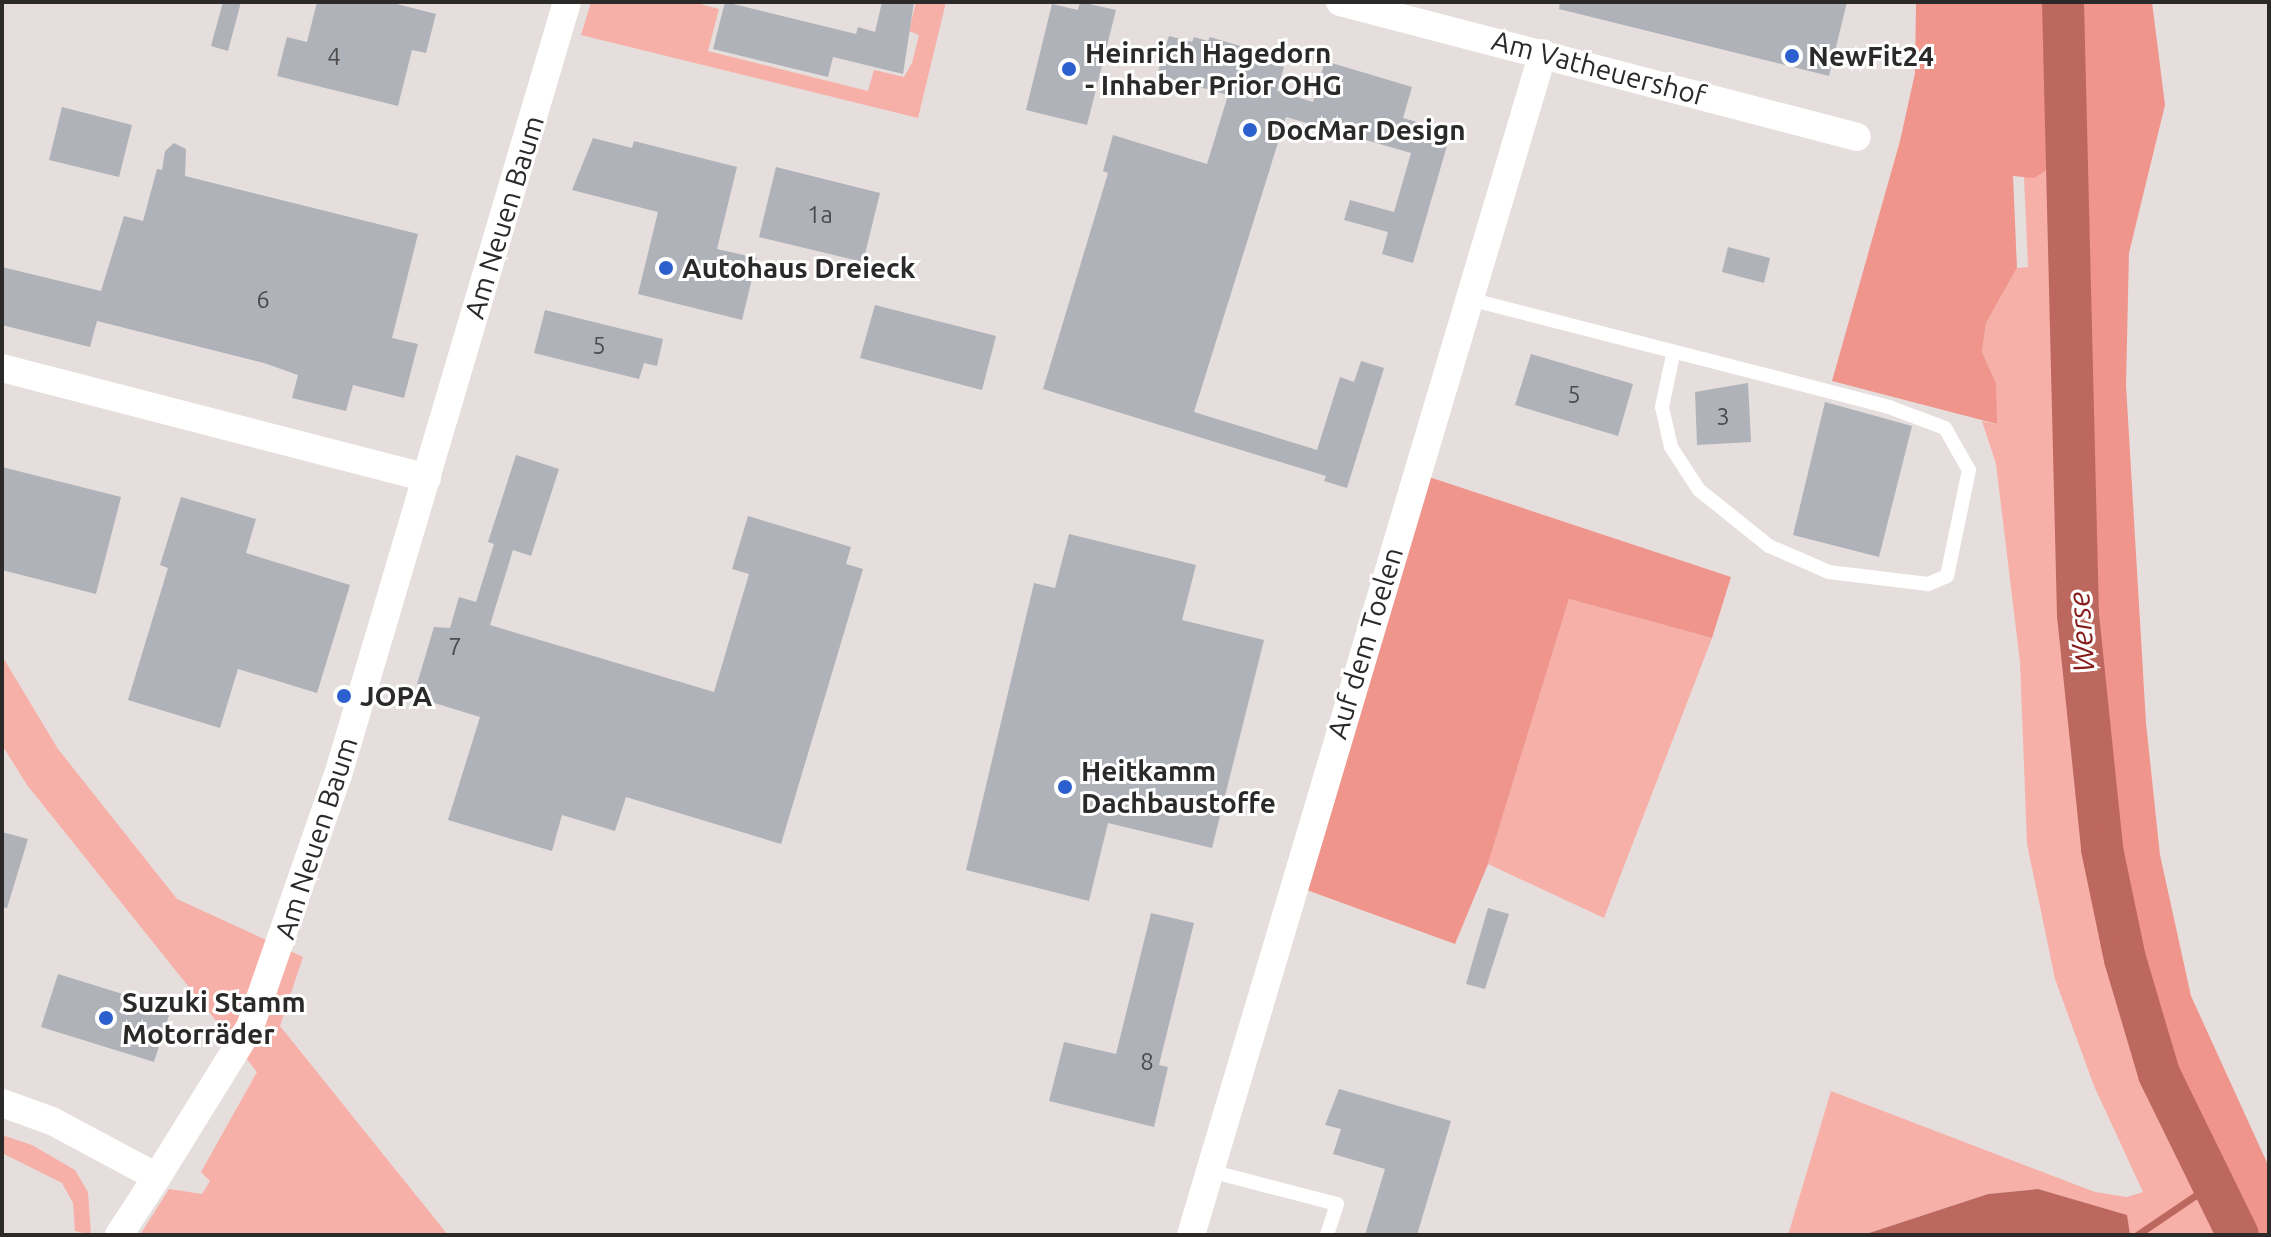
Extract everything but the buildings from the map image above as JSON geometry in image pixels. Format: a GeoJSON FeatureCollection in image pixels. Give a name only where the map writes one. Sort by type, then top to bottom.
{"type":"FeatureCollection","features":[{"type":"Feature","properties":{"kind":"street","name":"Am Neuen Baum"},"geometry":{"type":"LineString","coordinates":[[119,1235],[250,1027],[283,944],[427,478],[567,2]]}},
{"type":"Feature","properties":{"kind":"street","name":"Am Vatheuershof"},"geometry":{"type":"LineString","coordinates":[[1340,2],[1857,137]]}},
{"type":"Feature","properties":{"kind":"street","name":"Auf dem Toelen"},"geometry":{"type":"LineString","coordinates":[[1191,1235],[1543,53]]}},
{"type":"Feature","properties":{"kind":"street"},"geometry":{"type":"LineString","coordinates":[[2,368],[427,478]]}},
{"type":"Feature","properties":{"kind":"street"},"geometry":{"type":"LineString","coordinates":[[2,1103],[52,1121],[157,1177]]}},
{"type":"Feature","properties":{"kind":"lane"},"geometry":{"type":"LineString","coordinates":[[1469,299],[1673,355],[1889,407],[1945,428],[1969,470],[1947,576],[1928,584],[1829,572],[1769,546],[1699,490],[1671,447],[1662,407],[1673,355]]}},
{"type":"Feature","properties":{"kind":"lane"},"geometry":{"type":"LineString","coordinates":[[1210,1171],[1337,1204],[1327,1235]]}},
{"type":"Feature","properties":{"kind":"shaded area"},"geometry":{"type":"Polygon","coordinates":[[[591,2],[693,2],[719,9],[708,51],[868,91],[874,70],[904,77],[912,63],[919,35],[909,31],[916,2],[946,2],[918,118],[581,35],[591,2]]]}},
{"type":"Feature","properties":{"kind":"shaded area"},"geometry":{"type":"Polygon","coordinates":[[[1916,2],[2152,2],[2165,105],[2129,253],[2126,385],[2146,723],[2160,855],[2191,996],[2269,1167],[2269,1235],[2251,1235],[2171,1071],[2137,960],[2117,851],[2093,546],[2078,164],[2057,163],[2034,178],[2013,176],[2017,268],[1986,323],[1982,352],[1996,383],[1997,424],[1832,381],[1900,141],[1915,73],[1916,2]]]}},
{"type":"Feature","properties":{"kind":"shaded area"},"geometry":{"type":"Polygon","coordinates":[[[2057,163],[2068,633],[2087,853],[2113,968],[2148,1079],[2226,1235],[2130,1235],[2126,1215],[2038,1189],[1988,1194],[1863,1235],[1788,1235],[1831,1091],[2095,1192],[2127,1197],[2143,1192],[2094,1086],[2055,979],[2027,844],[2020,662],[1996,464],[1982,421],[1996,424],[1996,383],[1982,352],[1986,323],[2017,268],[2028,267],[2024,177],[2034,177],[2057,163]]]}},
{"type":"Feature","properties":{"kind":"shaded area"},"geometry":{"type":"Polygon","coordinates":[[[1429,477],[1731,577],[1712,638],[1569,599],[1488,864],[1455,944],[1304,889],[1429,477]]]}},
{"type":"Feature","properties":{"kind":"shaded area"},"geometry":{"type":"Polygon","coordinates":[[[1569,599],[1712,638],[1604,918],[1488,864],[1569,599]]]}},
{"type":"Feature","properties":{"kind":"shaded area"},"geometry":{"type":"Polygon","coordinates":[[[2,656],[58,749],[177,899],[303,957],[280,1026],[448,1235],[140,1235],[169,1189],[202,1194],[210,1181],[201,1172],[257,1072],[27,785],[2,745],[2,656]]]}},
{"type":"Feature","properties":{"kind":"shaded area"},"geometry":{"type":"Polygon","coordinates":[[[2,1135],[32,1145],[75,1170],[88,1192],[91,1235],[75,1231],[73,1203],[62,1183],[2,1153],[2,1135]]]}},
{"type":"Feature","properties":{"kind":"shaded area"},"geometry":{"type":"Polygon","coordinates":[[[2038,1189],[2127,1215],[2130,1235],[1863,1235],[1988,1194],[2038,1189]]]}},
{"type":"Feature","properties":{"kind":"waterway","name":"Werse"},"geometry":{"type":"LineString","coordinates":[[2063,2],[2078,615],[2102,849],[2125,959],[2159,1074],[2238,1235]]}},
{"type":"Feature","properties":{"kind":"waterway"},"geometry":{"type":"LineString","coordinates":[[2137,1235],[2196,1195],[2206,1177]]}},
{"type":"Feature","properties":{"kind":"place","name":"NewFit24"},"geometry":{"type":"Point","coordinates":[1792,56]}},
{"type":"Feature","properties":{"kind":"place","name":"Heinrich Hagedorn - Inhaber Prior OHG"},"geometry":{"type":"Point","coordinates":[1069,69]}},
{"type":"Feature","properties":{"kind":"place","name":"DocMar Design"},"geometry":{"type":"Point","coordinates":[1250,130]}},
{"type":"Feature","properties":{"kind":"place","name":"Autohaus Dreieck"},"geometry":{"type":"Point","coordinates":[666,268]}},
{"type":"Feature","properties":{"kind":"place","name":"JOPA"},"geometry":{"type":"Point","coordinates":[344,696]}},
{"type":"Feature","properties":{"kind":"place","name":"Heitkamm Dachbaustoffe"},"geometry":{"type":"Point","coordinates":[1065,787]}},
{"type":"Feature","properties":{"kind":"place","name":"Suzuki Stamm Motorräder"},"geometry":{"type":"Point","coordinates":[106,1018]}}]}
